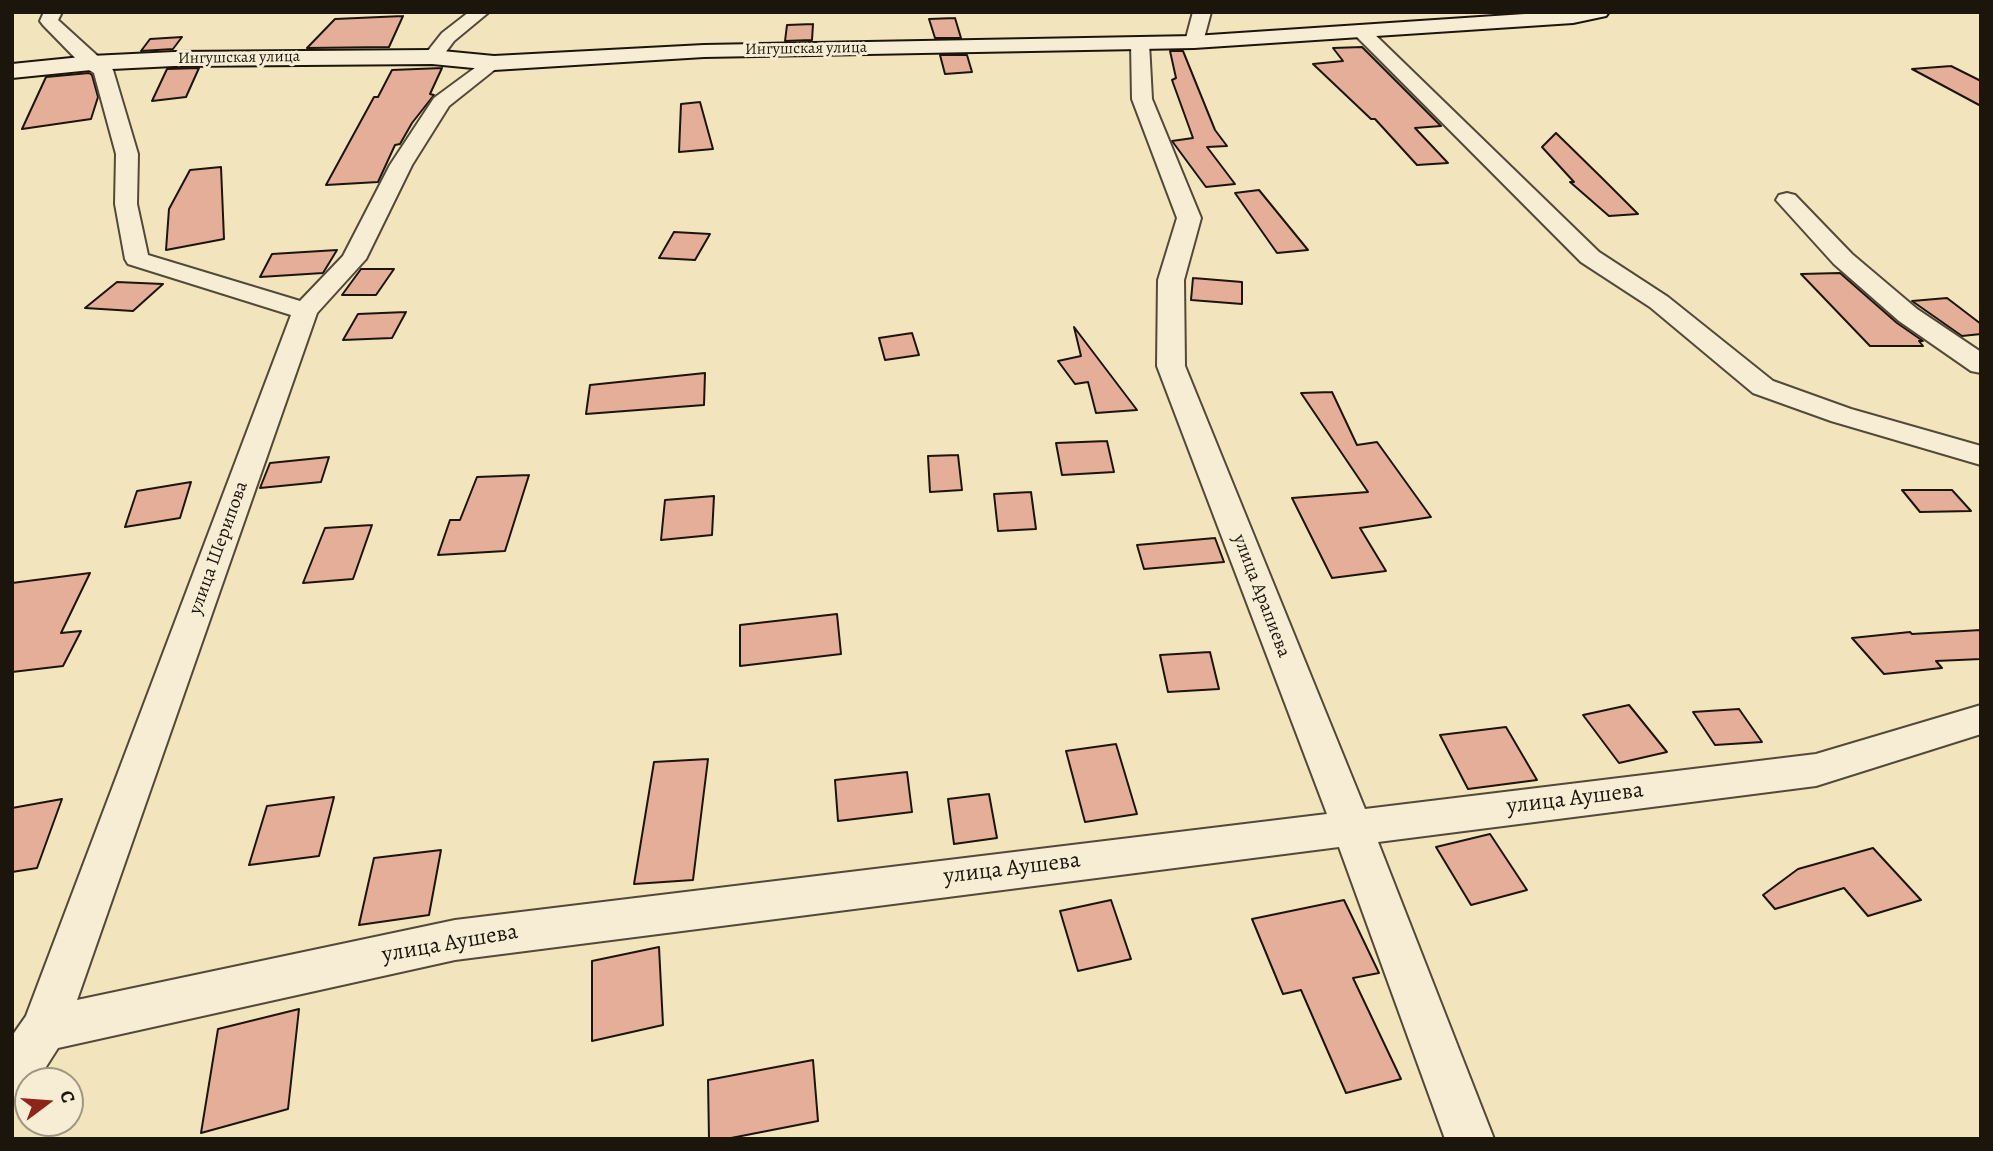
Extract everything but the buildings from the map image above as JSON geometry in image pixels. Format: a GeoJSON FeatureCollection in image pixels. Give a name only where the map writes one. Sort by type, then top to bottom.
{"type":"FeatureCollection","features":[{"type":"Feature","properties":{"kind":"street"},"geometry":{"type":"LineString","coordinates":[[53,12],[49,21],[91,63],[103,70],[127,154],[126,204],[137,259],[305,311]]}},
{"type":"Feature","properties":{"kind":"street"},"geometry":{"type":"LineString","coordinates":[[432,57],[448,37],[480,12]]}},
{"type":"Feature","properties":{"kind":"street"},"geometry":{"type":"LineString","coordinates":[[1194,42],[1202,12]]}},
{"type":"Feature","properties":{"kind":"street","name":"Ингушская улица"},"geometry":{"type":"LineString","coordinates":[[12,71],[91,63],[287,56],[432,57],[495,62],[704,51],[1194,42],[1363,33],[1573,17],[1599,12]]}},
{"type":"Feature","properties":{"kind":"street"},"geometry":{"type":"LineString","coordinates":[[1363,33],[1590,257],[1660,302],[1763,387],[1842,415],[1981,456]]}},
{"type":"Feature","properties":{"kind":"street","name":"улица Арапиева"},"geometry":{"type":"LineString","coordinates":[[1140,43],[1142,99],[1189,218],[1171,280],[1171,366],[1352,826],[1470,1139]]}},
{"type":"Feature","properties":{"kind":"street","name":"улица Шерипова"},"geometry":{"type":"LineString","coordinates":[[12,1078],[44,1029],[305,311],[354,259],[401,165],[441,102],[495,62]]}},
{"type":"Feature","properties":{"kind":"street"},"geometry":{"type":"LineString","coordinates":[[1787,200],[1843,259],[1908,315],[1981,365]]}},
{"type":"Feature","properties":{"kind":"street","name":"улица Аушева"},"geometry":{"type":"LineString","coordinates":[[44,1029],[455,940],[1816,770],[1981,719]]}}]}
